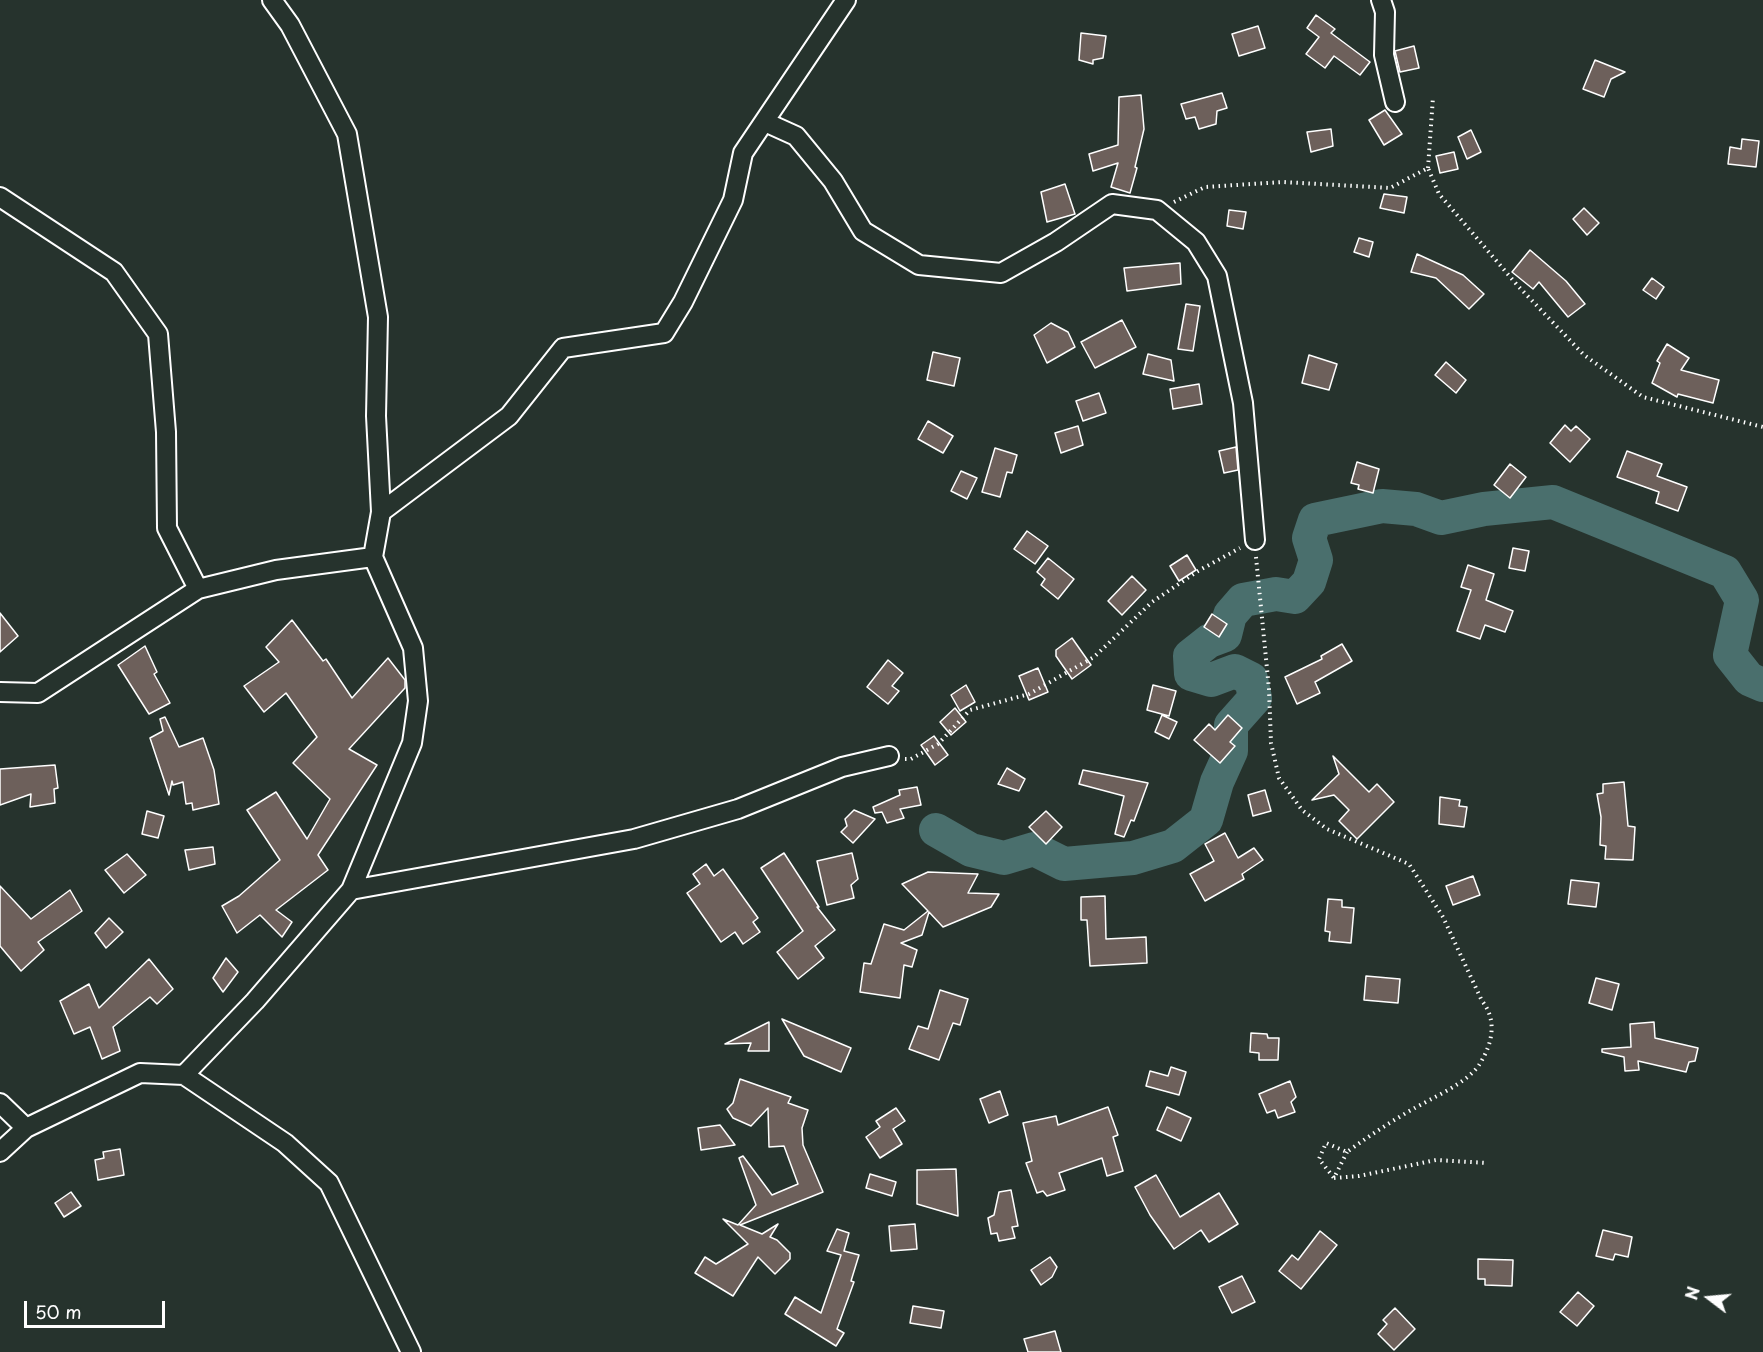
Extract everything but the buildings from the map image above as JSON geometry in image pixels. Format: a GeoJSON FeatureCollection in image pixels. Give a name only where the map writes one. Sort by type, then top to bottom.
{"type":"FeatureCollection","features":[{"type":"Feature","properties":{"kind":"street"},"geometry":{"type":"LineString","coordinates":[[184,1075],[255,1001],[351,890],[412,743],[418,701],[413,648],[373,557],[381,512],[376,416],[378,317],[347,134],[290,25],[272,0]]}},
{"type":"Feature","properties":{"kind":"street"},"geometry":{"type":"LineString","coordinates":[[381,512],[509,416],[564,348],[664,333],[683,303],[733,200],[743,153],[846,0]]}},
{"type":"Feature","properties":{"kind":"street"},"geometry":{"type":"LineString","coordinates":[[1381,0],[1385,12],[1384,55],[1395,102]]}},
{"type":"Feature","properties":{"kind":"street"},"geometry":{"type":"LineString","coordinates":[[765,122],[796,136],[833,181],[863,231],[919,265],[1001,273],[1056,242],[1112,204],[1157,210],[1196,242],[1217,276],[1243,403],[1255,540]]}},
{"type":"Feature","properties":{"kind":"street"},"geometry":{"type":"LineString","coordinates":[[0,197],[114,272],[158,334],[166,432],[167,528],[198,589]]}},
{"type":"Feature","properties":{"kind":"street"},"geometry":{"type":"LineString","coordinates":[[0,692],[38,693],[198,589],[276,570],[373,557]]}},
{"type":"Feature","properties":{"kind":"street"},"geometry":{"type":"LineString","coordinates":[[351,890],[634,839],[738,809],[842,767],[889,756]]}},
{"type":"Feature","properties":{"kind":"street"},"geometry":{"type":"LineString","coordinates":[[0,1152],[26,1128],[140,1073],[184,1075],[285,1143],[329,1183],[411,1352]]}},
{"type":"Feature","properties":{"kind":"street"},"geometry":{"type":"LineString","coordinates":[[0,1103],[26,1128]]}},
{"type":"Feature","properties":{"kind":"path"},"geometry":{"type":"LineString","coordinates":[[1433,97],[1428,168],[1439,194],[1518,286],[1584,355],[1643,397],[1763,427]]}},
{"type":"Feature","properties":{"kind":"path"},"geometry":{"type":"LineString","coordinates":[[1157,210],[1205,187],[1283,182],[1390,188],[1428,168]]}},
{"type":"Feature","properties":{"kind":"path"},"geometry":{"type":"LineString","coordinates":[[889,756],[911,759],[939,744],[970,710],[1029,694],[1094,657],[1152,602],[1198,571],[1255,540]]}},
{"type":"Feature","properties":{"kind":"path"},"geometry":{"type":"LineString","coordinates":[[1258,578],[1269,689],[1270,743],[1279,778],[1302,810],[1327,830],[1409,864],[1443,916],[1482,1001],[1491,1012],[1492,1034],[1478,1066],[1444,1093],[1375,1132],[1347,1152],[1334,1178]]}},
{"type":"Feature","properties":{"kind":"path"},"geometry":{"type":"LineString","coordinates":[[1334,1178],[1319,1159],[1326,1143],[1347,1152]]}},
{"type":"Feature","properties":{"kind":"path"},"geometry":{"type":"LineString","coordinates":[[1334,1178],[1359,1176],[1436,1160],[1487,1163]]}},
{"type":"Feature","properties":{"kind":"waterway"},"geometry":{"type":"LineString","coordinates":[[936,830],[971,850],[1004,858],[1034,849],[1064,864],[1133,858],[1173,846],[1206,820],[1217,782],[1231,751],[1231,725],[1255,698],[1251,679],[1235,671],[1211,680],[1191,674],[1190,656],[1209,641],[1225,635],[1230,615],[1243,600],[1276,594],[1295,597],[1309,582],[1316,560],[1309,538],[1315,520],[1382,506],[1416,509],[1441,518],[1484,509],[1553,502],[1725,572],[1742,600],[1730,655],[1749,679],[1763,685]]}}]}
